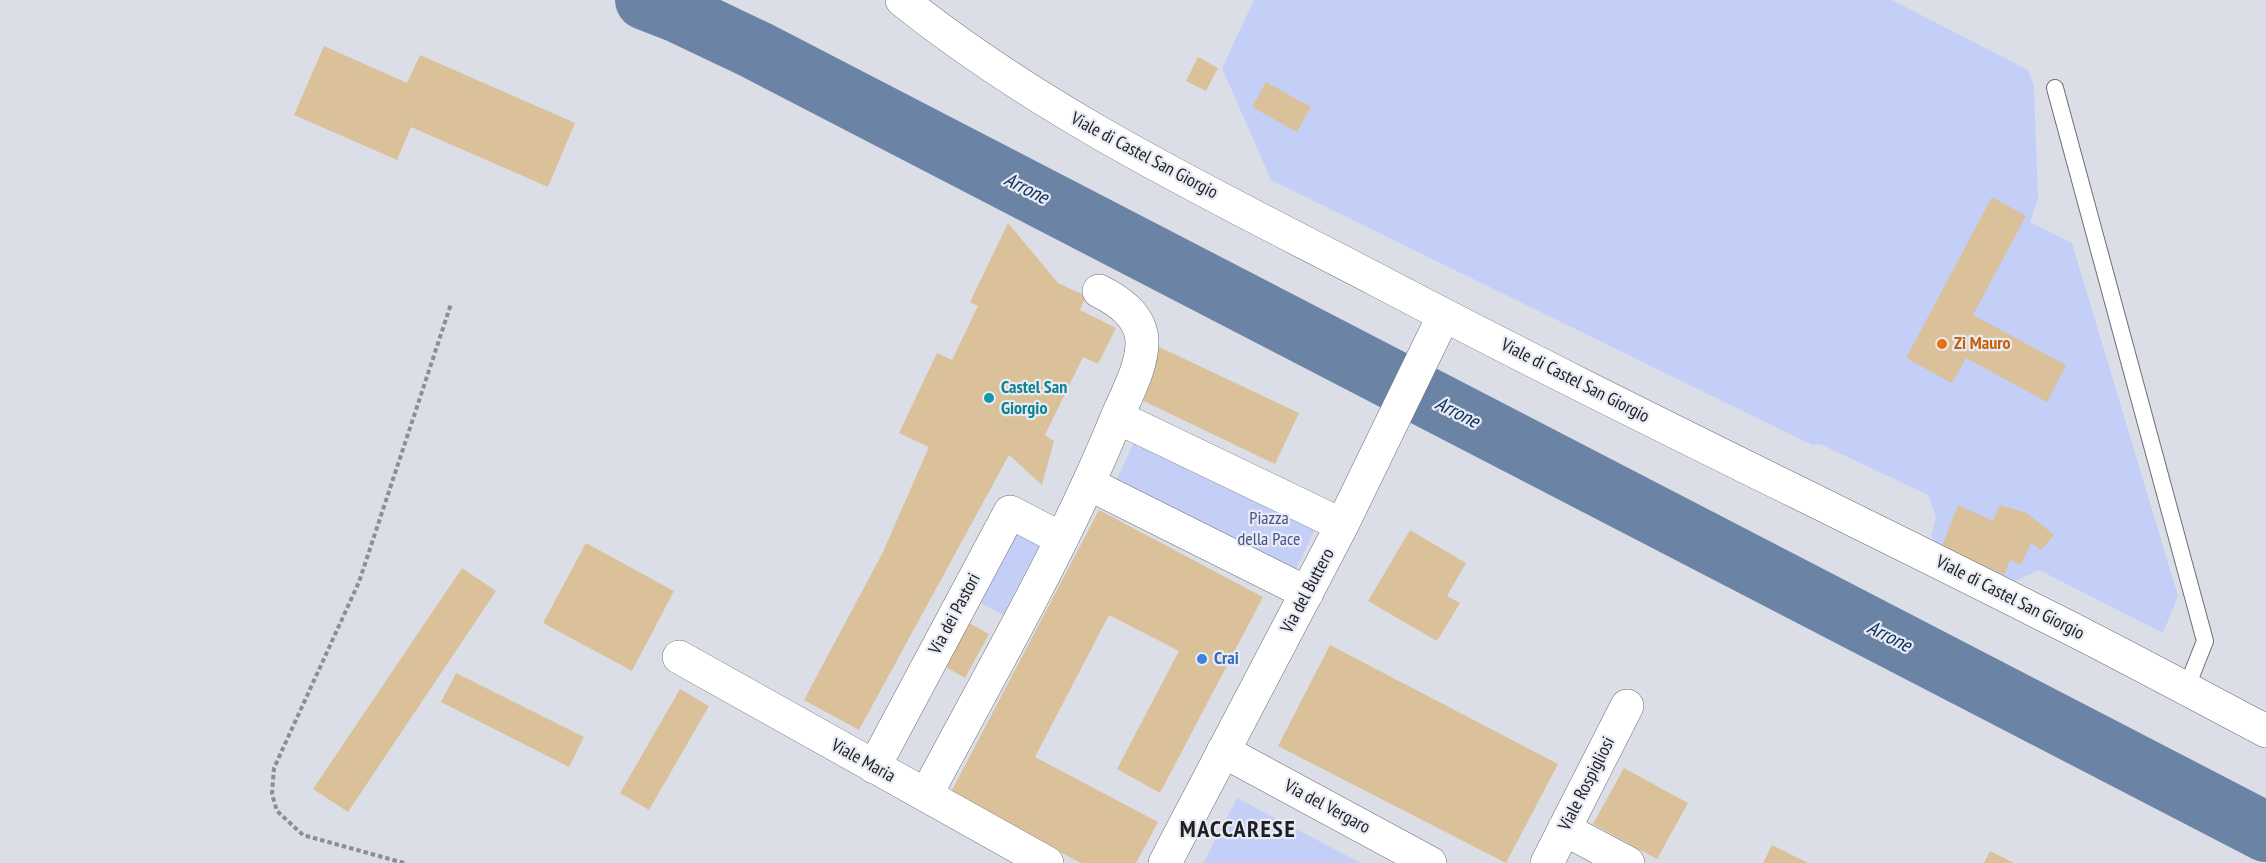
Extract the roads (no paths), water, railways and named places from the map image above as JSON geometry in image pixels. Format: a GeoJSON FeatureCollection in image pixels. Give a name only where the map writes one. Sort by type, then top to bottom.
{"type":"FeatureCollection","features":[{"type":"Feature","properties":{"kind":"street","name":"Viale di Castel San Giorgio"},"geometry":{"type":"LineString","coordinates":[[902,0],[968,50],[1077,121],[1444,315],[2032,609],[2266,731]]}},
{"type":"Feature","properties":{"kind":"street"},"geometry":{"type":"LineString","coordinates":[[926,795],[1089,484],[1139,360],[1140,330],[1135,318],[1127,309],[1099,291]]}},
{"type":"Feature","properties":{"kind":"street","name":"Via del Buttero"},"geometry":{"type":"LineString","coordinates":[[1166,863],[1342,525],[1444,315]]}},
{"type":"Feature","properties":{"kind":"street"},"geometry":{"type":"LineString","coordinates":[[1117,417],[1342,525]]}},
{"type":"Feature","properties":{"kind":"street"},"geometry":{"type":"LineString","coordinates":[[1089,484],[1307,592]]}},
{"type":"Feature","properties":{"kind":"street","name":"Via dei Pastori"},"geometry":{"type":"LineString","coordinates":[[874,767],[1010,512],[1062,539]]}},
{"type":"Feature","properties":{"kind":"street","name":"Viale Maria"},"geometry":{"type":"LineString","coordinates":[[680,657],[1047,863]]}},
{"type":"Feature","properties":{"kind":"street","name":"Viale Rospigliosi"},"geometry":{"type":"LineString","coordinates":[[1547,863],[1627,706]]}},
{"type":"Feature","properties":{"kind":"street","name":"Via del Vergaro"},"geometry":{"type":"LineString","coordinates":[[1223,751],[1430,863]]}},
{"type":"Feature","properties":{"kind":"street"},"geometry":{"type":"LineString","coordinates":[[1564,830],[1628,863]]}},
{"type":"Feature","properties":{"kind":"lane"},"geometry":{"type":"LineString","coordinates":[[2055,88],[2205,641],[2186,689]]}},
{"type":"Feature","properties":{"kind":"waterway","name":"Arrone"},"geometry":{"type":"LineString","coordinates":[[645,0],[756,50],[2266,832]]}},
{"type":"Feature","properties":{"kind":"place","name":"Zi Mauro"},"geometry":{"type":"Point","coordinates":[1942,344]}},
{"type":"Feature","properties":{"kind":"place","name":"Castel San Giorgio"},"geometry":{"type":"Point","coordinates":[989,398]}},
{"type":"Feature","properties":{"kind":"place","name":"Crai"},"geometry":{"type":"Point","coordinates":[1202,659]}},
{"type":"Feature","properties":{"kind":"district","name":"MACCARESE"},"geometry":{"type":"Point","coordinates":[1238,830]}},
{"type":"Feature","properties":{"kind":"park label","name":"Piazza della Pace"},"geometry":{"type":"Point","coordinates":[1269,529]}}]}
